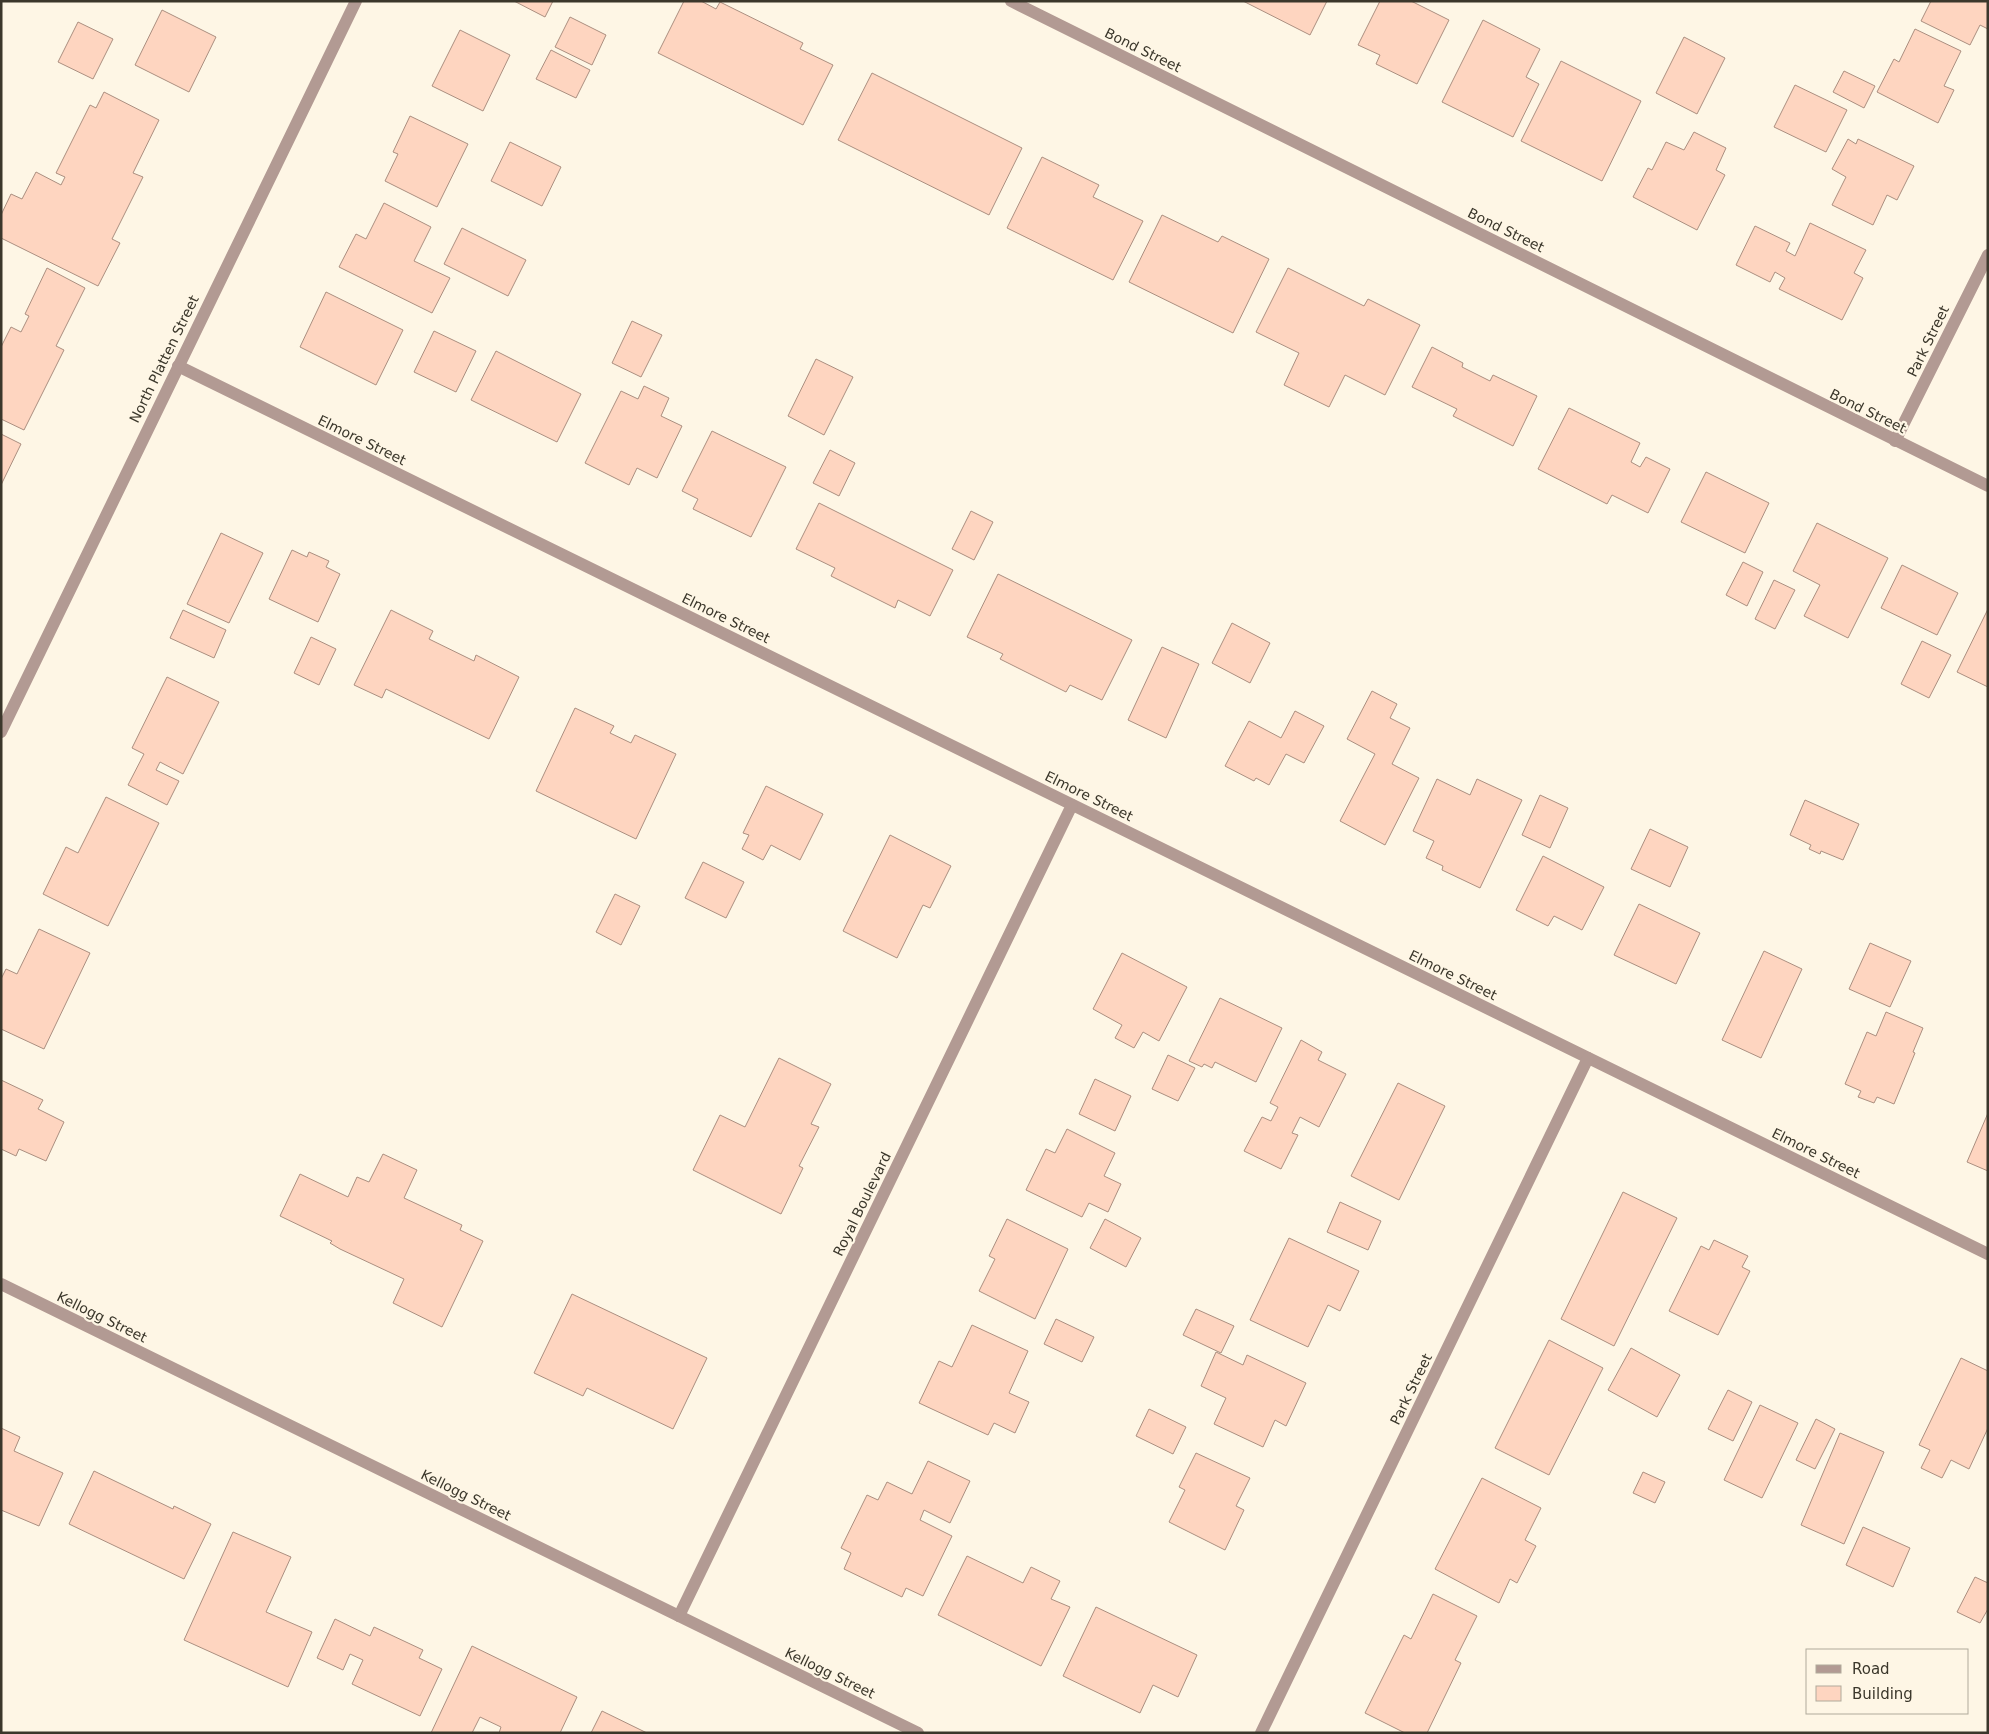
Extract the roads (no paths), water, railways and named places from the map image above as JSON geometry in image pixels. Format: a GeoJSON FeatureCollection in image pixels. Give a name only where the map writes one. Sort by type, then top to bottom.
{"type":"FeatureCollection","features":[{"type":"Feature","properties":{"kind":"street","name":"North Platten Street"},"geometry":{"type":"LineString","coordinates":[[1,732],[356,1]]}},
{"type":"Feature","properties":{"kind":"street","name":"Bond Street"},"geometry":{"type":"LineString","coordinates":[[1011,1],[1988,486]]}},
{"type":"Feature","properties":{"kind":"street","name":"Park Street"},"geometry":{"type":"LineString","coordinates":[[1896,441],[1988,255]]}},
{"type":"Feature","properties":{"kind":"street","name":"Elmore Street"},"geometry":{"type":"LineString","coordinates":[[178,366],[1988,1254]]}},
{"type":"Feature","properties":{"kind":"street","name":"Royal Boulevard"},"geometry":{"type":"LineString","coordinates":[[679,1616],[1072,805]]}},
{"type":"Feature","properties":{"kind":"street","name":"Park Street"},"geometry":{"type":"LineString","coordinates":[[1262,1733],[1588,1058]]}},
{"type":"Feature","properties":{"kind":"street","name":"Kellogg Street"},"geometry":{"type":"LineString","coordinates":[[1,1284],[918,1733]]}}]}
